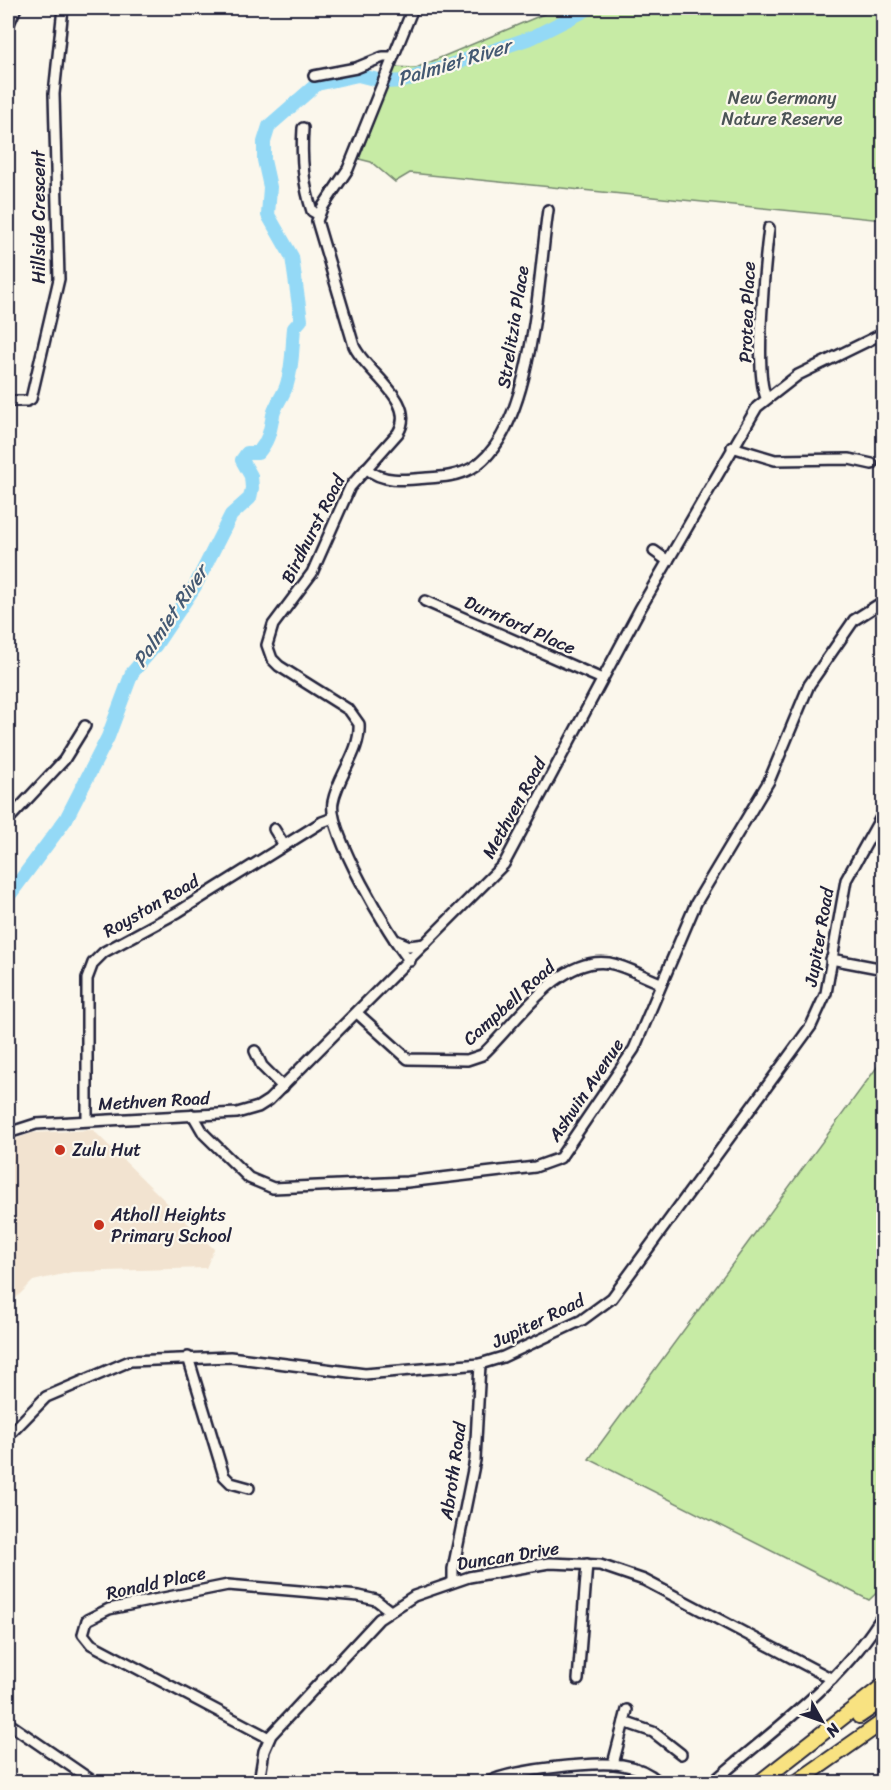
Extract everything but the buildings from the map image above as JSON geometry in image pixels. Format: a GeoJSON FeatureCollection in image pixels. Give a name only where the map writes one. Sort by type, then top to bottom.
{"type":"FeatureCollection","features":[{"type":"Feature","properties":{"kind":"highway"},"geometry":{"type":"LineString","coordinates":[[762,1782],[884,1685]]}},
{"type":"Feature","properties":{"kind":"highway"},"geometry":{"type":"LineString","coordinates":[[762,1782],[884,1699]]}},
{"type":"Feature","properties":{"kind":"highway"},"geometry":{"type":"LineString","coordinates":[[797,1782],[884,1721]]}},
{"type":"Feature","properties":{"kind":"highway"},"geometry":{"type":"LineString","coordinates":[[797,1782],[884,1733]]}},
{"type":"Feature","properties":{"kind":"street"},"geometry":{"type":"LineString","coordinates":[[8,26],[16,8]]}},
{"type":"Feature","properties":{"kind":"street","name":"Hillside Crescent"},"geometry":{"type":"LineString","coordinates":[[8,401],[27,401],[32,395],[59,279],[54,94],[63,8]]}},
{"type":"Feature","properties":{"kind":"street"},"geometry":{"type":"LineString","coordinates":[[319,215],[348,169],[413,8]]}},
{"type":"Feature","properties":{"kind":"street"},"geometry":{"type":"LineString","coordinates":[[314,76],[356,68],[383,57],[391,61]]}},
{"type":"Feature","properties":{"kind":"street","name":"Birdhurst Road"},"geometry":{"type":"LineString","coordinates":[[303,128],[301,157],[307,193],[312,211],[319,215],[320,235],[354,346],[364,364],[399,403],[404,414],[403,424],[398,433],[350,487],[312,573],[273,625],[267,645],[272,659],[279,666],[349,711],[359,724],[357,742],[333,799],[333,818],[339,837],[393,939],[410,961]]}},
{"type":"Feature","properties":{"kind":"street","name":"Strelitzia Place"},"geometry":{"type":"LineString","coordinates":[[366,468],[383,478],[403,480],[448,477],[471,469],[498,442],[524,381],[548,210]]}},
{"type":"Feature","properties":{"kind":"street","name":"Protea Place"},"geometry":{"type":"LineString","coordinates":[[766,398],[761,385],[769,228]]}},
{"type":"Feature","properties":{"kind":"street","name":"Methven Road"},"geometry":{"type":"LineString","coordinates":[[8,1133],[36,1124],[250,1110],[264,1104],[283,1087],[504,864],[602,679],[748,418],[766,398],[798,375],[884,333]]}},
{"type":"Feature","properties":{"kind":"street"},"geometry":{"type":"LineString","coordinates":[[732,447],[775,460],[849,459],[872,464]]}},
{"type":"Feature","properties":{"kind":"street"},"geometry":{"type":"LineString","coordinates":[[654,551],[668,561]]}},
{"type":"Feature","properties":{"kind":"street","name":"Durnford Place"},"geometry":{"type":"LineString","coordinates":[[425,601],[602,679]]}},
{"type":"Feature","properties":{"kind":"street","name":"Ashwin Avenue"},"geometry":{"type":"LineString","coordinates":[[193,1115],[204,1134],[249,1178],[273,1188],[407,1182],[550,1164],[560,1158],[627,1063],[696,903],[769,781],[809,685],[836,641],[854,620],[884,601]]}},
{"type":"Feature","properties":{"kind":"street"},"geometry":{"type":"LineString","coordinates":[[8,820],[64,760],[84,726]]}},
{"type":"Feature","properties":{"kind":"street","name":"Jupiter Road"},"geometry":{"type":"LineString","coordinates":[[8,1436],[41,1400],[62,1388],[129,1361],[248,1358],[365,1374],[480,1365],[582,1320],[612,1298],[811,1026],[826,993],[846,880],[884,812]]}},
{"type":"Feature","properties":{"kind":"street","name":"Royston Road"},"geometry":{"type":"LineString","coordinates":[[87,1120],[87,979],[93,963],[105,952],[178,912],[284,845],[333,818]]}},
{"type":"Feature","properties":{"kind":"street"},"geometry":{"type":"LineString","coordinates":[[274,829],[284,845]]}},
{"type":"Feature","properties":{"kind":"street"},"geometry":{"type":"LineString","coordinates":[[393,939],[413,946],[427,943]]}},
{"type":"Feature","properties":{"kind":"street"},"geometry":{"type":"LineString","coordinates":[[831,959],[884,969]]}},
{"type":"Feature","properties":{"kind":"street","name":"Campbell Road"},"geometry":{"type":"LineString","coordinates":[[357,1013],[408,1059],[472,1060],[486,1051],[557,979],[576,967],[609,963],[661,983]]}},
{"type":"Feature","properties":{"kind":"street"},"geometry":{"type":"LineString","coordinates":[[255,1051],[262,1066],[283,1087]]}},
{"type":"Feature","properties":{"kind":"street"},"geometry":{"type":"LineString","coordinates":[[188,1358],[224,1476],[231,1483],[249,1488]]}},
{"type":"Feature","properties":{"kind":"street","name":"Abroth Road"},"geometry":{"type":"LineString","coordinates":[[453,1581],[453,1569],[475,1460],[480,1365]]}},
{"type":"Feature","properties":{"kind":"street","name":"Duncan Drive"},"geometry":{"type":"LineString","coordinates":[[269,1738],[389,1610],[414,1596],[453,1581],[549,1563],[587,1564],[613,1568],[644,1580],[832,1679]]}},
{"type":"Feature","properties":{"kind":"street"},"geometry":{"type":"LineString","coordinates":[[578,1680],[587,1564]]}},
{"type":"Feature","properties":{"kind":"street","name":"Ronald Place"},"geometry":{"type":"LineString","coordinates":[[269,1738],[96,1648],[84,1638],[83,1629],[87,1620],[109,1609],[228,1585],[359,1596],[376,1600],[389,1610]]}},
{"type":"Feature","properties":{"kind":"street"},"geometry":{"type":"LineString","coordinates":[[713,1782],[832,1679],[856,1655],[884,1613]]}},
{"type":"Feature","properties":{"kind":"street"},"geometry":{"type":"LineString","coordinates":[[613,1764],[627,1710]]}},
{"type":"Feature","properties":{"kind":"street"},"geometry":{"type":"LineString","coordinates":[[624,1722],[653,1732],[681,1754]]}},
{"type":"Feature","properties":{"kind":"street"},"geometry":{"type":"LineString","coordinates":[[8,1723],[94,1782]]}},
{"type":"Feature","properties":{"kind":"street"},"geometry":{"type":"LineString","coordinates":[[259,1782],[269,1738]]}},
{"type":"Feature","properties":{"kind":"street"},"geometry":{"type":"LineString","coordinates":[[489,1782],[518,1773],[613,1764],[642,1770],[658,1782]]}},
{"type":"Feature","properties":{"kind":"shaded area","name":"Atholl Heights Primary School"},"geometry":{"type":"Polygon","coordinates":[[[93,1130],[214,1249],[206,1268],[72,1272],[33,1281],[8,1306],[8,1142],[32,1133],[93,1130]]]}},
{"type":"Feature","properties":{"kind":"green space","name":"New Germany Nature Reserve"},"geometry":{"type":"Polygon","coordinates":[[[558,8],[883,8],[883,220],[410,173],[395,182],[371,162],[359,159],[394,67],[416,68],[558,8]]]}},
{"type":"Feature","properties":{"kind":"green space"},"geometry":{"type":"Polygon","coordinates":[[[883,1059],[884,1586],[869,1600],[589,1459],[883,1059]]]}},
{"type":"Feature","properties":{"kind":"waterway","name":"Palmiet River"},"geometry":{"type":"LineString","coordinates":[[8,897],[66,819],[108,737],[132,673],[155,646],[195,586],[231,515],[250,498],[251,476],[242,460],[247,453],[258,453],[267,439],[274,411],[289,377],[294,328],[301,320],[292,257],[268,215],[270,187],[264,160],[264,142],[269,126],[317,84],[358,75],[386,82],[403,81],[533,37],[590,8]]}},
{"type":"Feature","properties":{"kind":"place","name":"Zulu Hut"},"geometry":{"type":"Point","coordinates":[60,1150]}},
{"type":"Feature","properties":{"kind":"place","name":"Atholl Heights Primary School"},"geometry":{"type":"Point","coordinates":[99,1225]}}]}
